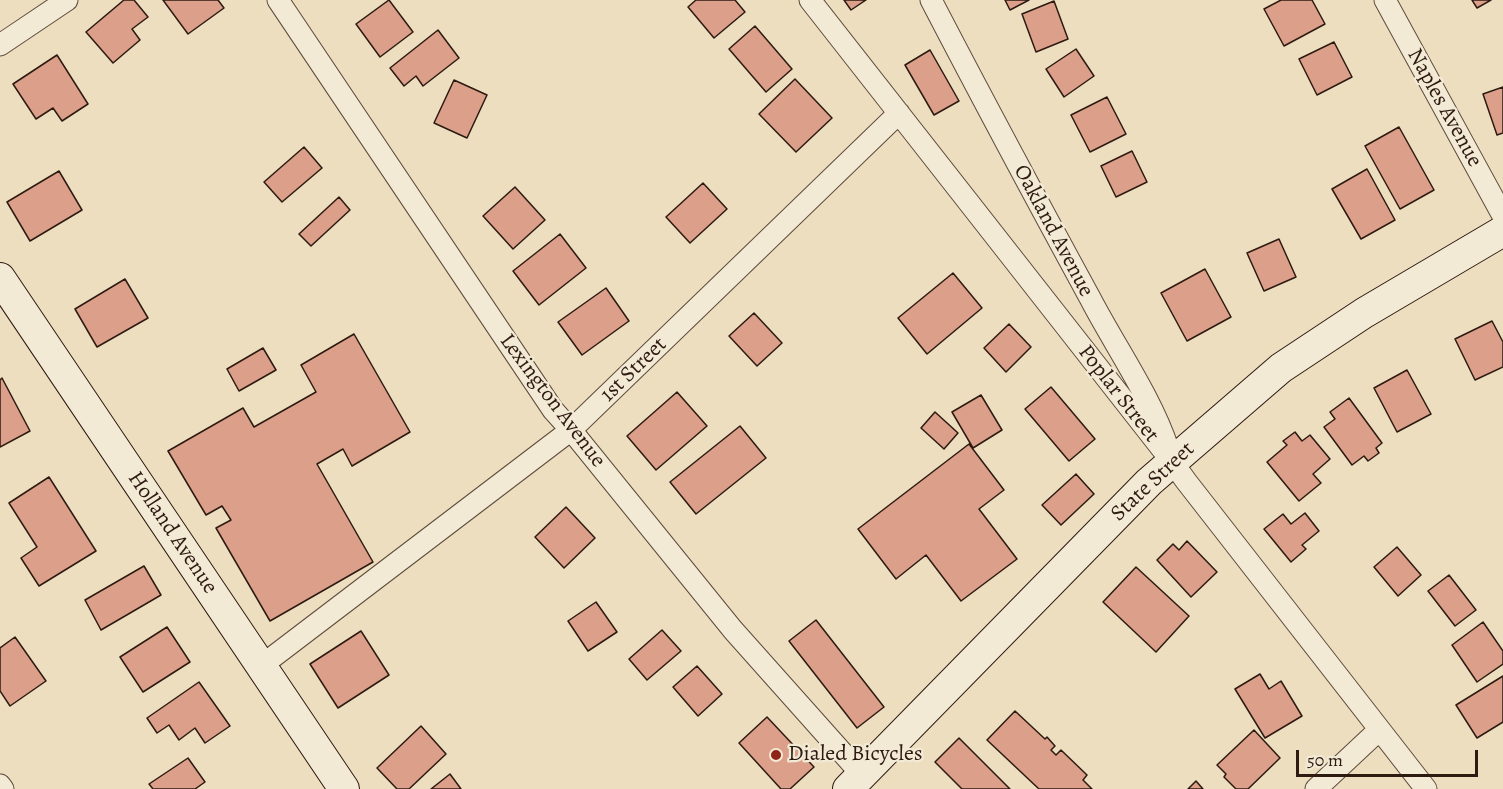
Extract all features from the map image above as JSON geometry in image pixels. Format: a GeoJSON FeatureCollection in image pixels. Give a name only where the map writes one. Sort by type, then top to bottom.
{"type":"FeatureCollection","features":[{"type":"Feature","properties":{"kind":"main road","name":"State Street"},"geometry":{"type":"LineString","coordinates":[[853,785],[1149,482],[1281,368],[1364,313],[1503,231]]}},
{"type":"Feature","properties":{"kind":"main road","name":"Holland Avenue"},"geometry":{"type":"LineString","coordinates":[[0,278],[344,789]]}},
{"type":"Feature","properties":{"kind":"street"},"geometry":{"type":"LineString","coordinates":[[0,45],[67,0]]}},
{"type":"Feature","properties":{"kind":"street","name":"Lexington Avenue"},"geometry":{"type":"LineString","coordinates":[[278,0],[553,410],[733,630],[856,768],[853,785]]}},
{"type":"Feature","properties":{"kind":"street","name":"Poplar Street"},"geometry":{"type":"LineString","coordinates":[[810,0],[1426,789]]}},
{"type":"Feature","properties":{"kind":"street","name":"Oakland Avenue"},"geometry":{"type":"LineString","coordinates":[[931,0],[1093,305],[1154,411],[1173,463]]}},
{"type":"Feature","properties":{"kind":"street","name":"Naples Avenue"},"geometry":{"type":"LineString","coordinates":[[1385,0],[1503,216]]}},
{"type":"Feature","properties":{"kind":"street","name":"1st Street"},"geometry":{"type":"LineString","coordinates":[[261,666],[571,430],[899,113]]}},
{"type":"Feature","properties":{"kind":"street"},"geometry":{"type":"LineString","coordinates":[[1316,789],[1379,730]]}},
{"type":"Feature","properties":{"kind":"street"},"geometry":{"type":"LineString","coordinates":[[0,785],[3,789]]}},
{"type":"Feature","properties":{"kind":"building"},"geometry":{"type":"Polygon","coordinates":[[[124,0],[134,0],[148,17],[132,29],[140,40],[113,63],[86,32],[124,0]]]}},
{"type":"Feature","properties":{"kind":"building"},"geometry":{"type":"Polygon","coordinates":[[[163,0],[218,0],[224,8],[188,34],[163,0]]]}},
{"type":"Feature","properties":{"kind":"building"},"geometry":{"type":"Polygon","coordinates":[[[389,0],[413,32],[380,57],[356,24],[389,0]]]}},
{"type":"Feature","properties":{"kind":"building"},"geometry":{"type":"Polygon","coordinates":[[[696,0],[735,0],[745,12],[714,38],[688,7],[696,0]]]}},
{"type":"Feature","properties":{"kind":"building"},"geometry":{"type":"Polygon","coordinates":[[[844,0],[866,0],[851,10],[844,0]]]}},
{"type":"Feature","properties":{"kind":"building"},"geometry":{"type":"Polygon","coordinates":[[[1005,0],[1029,0],[1010,10],[1005,0]]]}},
{"type":"Feature","properties":{"kind":"building"},"geometry":{"type":"Polygon","coordinates":[[[1281,0],[1312,0],[1325,24],[1284,46],[1264,9],[1281,0]]]}},
{"type":"Feature","properties":{"kind":"building"},"geometry":{"type":"Polygon","coordinates":[[[1472,0],[1491,0],[1477,8],[1472,0]]]}},
{"type":"Feature","properties":{"kind":"building"},"geometry":{"type":"Polygon","coordinates":[[[1054,1],[1068,39],[1036,52],[1022,14],[1054,1]]]}},
{"type":"Feature","properties":{"kind":"building"},"geometry":{"type":"Polygon","coordinates":[[[755,26],[792,69],[766,92],[729,49],[755,26]]]}},
{"type":"Feature","properties":{"kind":"building"},"geometry":{"type":"Polygon","coordinates":[[[438,30],[459,58],[423,86],[416,76],[404,86],[390,68],[438,30]]]}},
{"type":"Feature","properties":{"kind":"building"},"geometry":{"type":"Polygon","coordinates":[[[1334,42],[1352,77],[1317,95],[1299,59],[1334,42]]]}},
{"type":"Feature","properties":{"kind":"building"},"geometry":{"type":"Polygon","coordinates":[[[1076,49],[1094,76],[1064,97],[1046,69],[1076,49]]]}},
{"type":"Feature","properties":{"kind":"building"},"geometry":{"type":"Polygon","coordinates":[[[930,50],[959,101],[934,115],[905,65],[930,50]]]}},
{"type":"Feature","properties":{"kind":"building"},"geometry":{"type":"Polygon","coordinates":[[[57,55],[88,104],[62,121],[53,108],[36,119],[13,84],[57,55]]]}},
{"type":"Feature","properties":{"kind":"building"},"geometry":{"type":"Polygon","coordinates":[[[795,79],[832,118],[796,152],[759,114],[795,79]]]}},
{"type":"Feature","properties":{"kind":"building"},"geometry":{"type":"Polygon","coordinates":[[[454,80],[487,95],[467,138],[434,123],[454,80]]]}},
{"type":"Feature","properties":{"kind":"building"},"geometry":{"type":"Polygon","coordinates":[[[1503,87],[1503,133],[1497,135],[1483,94],[1503,87]]]}},
{"type":"Feature","properties":{"kind":"building"},"geometry":{"type":"Polygon","coordinates":[[[1107,97],[1126,134],[1090,152],[1071,115],[1107,97]]]}},
{"type":"Feature","properties":{"kind":"building"},"geometry":{"type":"Polygon","coordinates":[[[1399,127],[1434,190],[1400,209],[1365,146],[1399,127]]]}},
{"type":"Feature","properties":{"kind":"building"},"geometry":{"type":"Polygon","coordinates":[[[304,147],[322,168],[282,202],[264,182],[304,147]]]}},
{"type":"Feature","properties":{"kind":"building"},"geometry":{"type":"Polygon","coordinates":[[[1132,151],[1147,182],[1116,197],[1101,166],[1132,151]]]}},
{"type":"Feature","properties":{"kind":"building"},"geometry":{"type":"Polygon","coordinates":[[[1367,169],[1395,220],[1361,239],[1332,189],[1367,169]]]}},
{"type":"Feature","properties":{"kind":"building"},"geometry":{"type":"Polygon","coordinates":[[[59,171],[82,210],[30,241],[7,202],[59,171]]]}},
{"type":"Feature","properties":{"kind":"building"},"geometry":{"type":"Polygon","coordinates":[[[703,183],[727,209],[690,243],[666,217],[703,183]]]}},
{"type":"Feature","properties":{"kind":"building"},"geometry":{"type":"Polygon","coordinates":[[[515,187],[545,220],[513,249],[483,216],[515,187]]]}},
{"type":"Feature","properties":{"kind":"building"},"geometry":{"type":"Polygon","coordinates":[[[339,197],[350,210],[311,246],[299,234],[339,197]]]}},
{"type":"Feature","properties":{"kind":"building"},"geometry":{"type":"Polygon","coordinates":[[[560,234],[586,268],[539,305],[513,271],[560,234]]]}},
{"type":"Feature","properties":{"kind":"building"},"geometry":{"type":"Polygon","coordinates":[[[1279,239],[1296,277],[1264,291],[1247,253],[1279,239]]]}},
{"type":"Feature","properties":{"kind":"building"},"geometry":{"type":"Polygon","coordinates":[[[1205,269],[1231,317],[1187,341],[1161,293],[1205,269]]]}},
{"type":"Feature","properties":{"kind":"building"},"geometry":{"type":"Polygon","coordinates":[[[953,273],[982,308],[927,354],[898,318],[953,273]]]}},
{"type":"Feature","properties":{"kind":"building"},"geometry":{"type":"Polygon","coordinates":[[[125,279],[148,318],[97,347],[75,309],[125,279]]]}},
{"type":"Feature","properties":{"kind":"building"},"geometry":{"type":"Polygon","coordinates":[[[606,288],[629,321],[582,355],[558,322],[606,288]]]}},
{"type":"Feature","properties":{"kind":"building"},"geometry":{"type":"Polygon","coordinates":[[[754,313],[782,343],[757,366],[729,336],[754,313]]]}},
{"type":"Feature","properties":{"kind":"building"},"geometry":{"type":"Polygon","coordinates":[[[1492,321],[1503,342],[1503,367],[1475,380],[1455,339],[1492,321]]]}},
{"type":"Feature","properties":{"kind":"building"},"geometry":{"type":"Polygon","coordinates":[[[1009,324],[1031,347],[1006,372],[984,348],[1009,324]]]}},
{"type":"Feature","properties":{"kind":"building"},"geometry":{"type":"Polygon","coordinates":[[[354,334],[410,432],[352,466],[343,449],[317,464],[373,562],[270,621],[216,528],[231,520],[222,506],[206,515],[168,451],[243,408],[254,427],[316,392],[301,365],[354,334]]]}},
{"type":"Feature","properties":{"kind":"building"},"geometry":{"type":"Polygon","coordinates":[[[263,348],[276,370],[239,391],[227,369],[263,348]]]}},
{"type":"Feature","properties":{"kind":"building"},"geometry":{"type":"Polygon","coordinates":[[[1407,370],[1431,414],[1397,432],[1374,388],[1407,370]]]}},
{"type":"Feature","properties":{"kind":"building"},"geometry":{"type":"Polygon","coordinates":[[[2,378],[30,431],[0,447],[0,380],[2,378]]]}},
{"type":"Feature","properties":{"kind":"building"},"geometry":{"type":"Polygon","coordinates":[[[1051,387],[1095,439],[1069,461],[1025,409],[1051,387]]]}},
{"type":"Feature","properties":{"kind":"building"},"geometry":{"type":"Polygon","coordinates":[[[677,392],[707,426],[656,470],[627,436],[677,392]]]}},
{"type":"Feature","properties":{"kind":"building"},"geometry":{"type":"Polygon","coordinates":[[[981,395],[1002,430],[973,448],[952,412],[981,395]]]}},
{"type":"Feature","properties":{"kind":"building"},"geometry":{"type":"Polygon","coordinates":[[[1349,398],[1382,443],[1376,448],[1379,453],[1368,461],[1364,456],[1352,465],[1324,427],[1335,419],[1330,412],[1349,398]]]}},
{"type":"Feature","properties":{"kind":"building"},"geometry":{"type":"Polygon","coordinates":[[[935,412],[958,433],[944,449],[921,428],[935,412]]]}},
{"type":"Feature","properties":{"kind":"building"},"geometry":{"type":"Polygon","coordinates":[[[740,426],[766,458],[696,514],[670,482],[740,426]]]}},
{"type":"Feature","properties":{"kind":"building"},"geometry":{"type":"Polygon","coordinates":[[[1295,432],[1302,441],[1310,435],[1330,459],[1313,474],[1321,483],[1299,501],[1267,462],[1287,445],[1283,441],[1295,432]]]}},
{"type":"Feature","properties":{"kind":"building"},"geometry":{"type":"Polygon","coordinates":[[[969,444],[1004,490],[979,509],[1017,559],[961,601],[926,555],[896,579],[858,529],[969,444]]]}},
{"type":"Feature","properties":{"kind":"building"},"geometry":{"type":"Polygon","coordinates":[[[1076,474],[1094,494],[1061,525],[1042,505],[1076,474]]]}},
{"type":"Feature","properties":{"kind":"building"},"geometry":{"type":"Polygon","coordinates":[[[49,477],[96,551],[39,586],[21,558],[37,547],[9,503],[49,477]]]}},
{"type":"Feature","properties":{"kind":"building"},"geometry":{"type":"Polygon","coordinates":[[[566,507],[595,538],[564,568],[535,537],[566,507]]]}},
{"type":"Feature","properties":{"kind":"building"},"geometry":{"type":"Polygon","coordinates":[[[1305,513],[1319,531],[1302,545],[1306,549],[1291,562],[1264,529],[1283,514],[1291,524],[1305,513]]]}},
{"type":"Feature","properties":{"kind":"building"},"geometry":{"type":"Polygon","coordinates":[[[1187,541],[1217,572],[1191,597],[1157,560],[1173,544],[1179,550],[1187,541]]]}},
{"type":"Feature","properties":{"kind":"building"},"geometry":{"type":"Polygon","coordinates":[[[1397,547],[1421,575],[1398,596],[1374,567],[1397,547]]]}},
{"type":"Feature","properties":{"kind":"building"},"geometry":{"type":"Polygon","coordinates":[[[144,566],[161,595],[101,630],[85,600],[144,566]]]}},
{"type":"Feature","properties":{"kind":"building"},"geometry":{"type":"Polygon","coordinates":[[[1136,567],[1189,616],[1156,652],[1103,602],[1136,567]]]}},
{"type":"Feature","properties":{"kind":"building"},"geometry":{"type":"Polygon","coordinates":[[[1449,575],[1476,610],[1455,626],[1428,591],[1449,575]]]}},
{"type":"Feature","properties":{"kind":"building"},"geometry":{"type":"Polygon","coordinates":[[[596,602],[617,632],[588,651],[568,621],[596,602]]]}},
{"type":"Feature","properties":{"kind":"building"},"geometry":{"type":"Polygon","coordinates":[[[816,620],[884,707],[857,728],[789,641],[816,620]]]}},
{"type":"Feature","properties":{"kind":"building"},"geometry":{"type":"Polygon","coordinates":[[[1483,622],[1503,651],[1503,664],[1477,682],[1452,645],[1483,622]]]}},
{"type":"Feature","properties":{"kind":"building"},"geometry":{"type":"Polygon","coordinates":[[[167,627],[190,662],[143,692],[120,657],[167,627]]]}},
{"type":"Feature","properties":{"kind":"building"},"geometry":{"type":"Polygon","coordinates":[[[662,630],[681,651],[647,680],[629,659],[662,630]]]}},
{"type":"Feature","properties":{"kind":"building"},"geometry":{"type":"Polygon","coordinates":[[[361,631],[389,675],[338,708],[310,664],[361,631]]]}},
{"type":"Feature","properties":{"kind":"building"},"geometry":{"type":"Polygon","coordinates":[[[15,637],[46,681],[10,706],[0,691],[0,648],[15,637]]]}},
{"type":"Feature","properties":{"kind":"building"},"geometry":{"type":"Polygon","coordinates":[[[697,666],[722,694],[698,716],[673,687],[697,666]]]}},
{"type":"Feature","properties":{"kind":"building"},"geometry":{"type":"Polygon","coordinates":[[[1260,674],[1269,689],[1281,681],[1302,716],[1265,738],[1235,689],[1260,674]]]}},
{"type":"Feature","properties":{"kind":"building"},"geometry":{"type":"Polygon","coordinates":[[[1503,676],[1503,722],[1477,738],[1456,705],[1503,676]]]}},
{"type":"Feature","properties":{"kind":"building"},"geometry":{"type":"Polygon","coordinates":[[[199,682],[230,726],[205,743],[195,728],[179,740],[169,725],[157,733],[147,718],[199,682]]]}},
{"type":"Feature","properties":{"kind":"building"},"geometry":{"type":"Polygon","coordinates":[[[1015,711],[1045,739],[1047,737],[1055,746],[1051,750],[1056,755],[1061,750],[1087,775],[1083,780],[1092,789],[1039,789],[987,740],[1015,711]]]}},
{"type":"Feature","properties":{"kind":"building","name":"Dialed Bicycles"},"geometry":{"type":"Polygon","coordinates":[[[767,717],[814,767],[790,789],[781,789],[739,743],[767,717]]]}},
{"type":"Feature","properties":{"kind":"building"},"geometry":{"type":"Polygon","coordinates":[[[421,726],[446,754],[409,789],[397,789],[377,768],[421,726]]]}},
{"type":"Feature","properties":{"kind":"building"},"geometry":{"type":"Polygon","coordinates":[[[1254,730],[1280,758],[1248,789],[1236,789],[1224,777],[1226,774],[1217,765],[1254,730]]]}},
{"type":"Feature","properties":{"kind":"building"},"geometry":{"type":"Polygon","coordinates":[[[959,738],[1010,789],[962,789],[935,762],[959,738]]]}},
{"type":"Feature","properties":{"kind":"building"},"geometry":{"type":"Polygon","coordinates":[[[188,758],[205,782],[195,789],[153,789],[149,784],[188,758]]]}},
{"type":"Feature","properties":{"kind":"building"},"geometry":{"type":"Polygon","coordinates":[[[450,774],[461,789],[431,789],[450,774]]]}},
{"type":"Feature","properties":{"kind":"building"},"geometry":{"type":"Polygon","coordinates":[[[1196,781],[1203,789],[1188,789],[1196,781]]]}},
{"type":"Feature","properties":{"kind":"place","name":"Dialed Bicycles"},"geometry":{"type":"Point","coordinates":[776,755]}}]}
